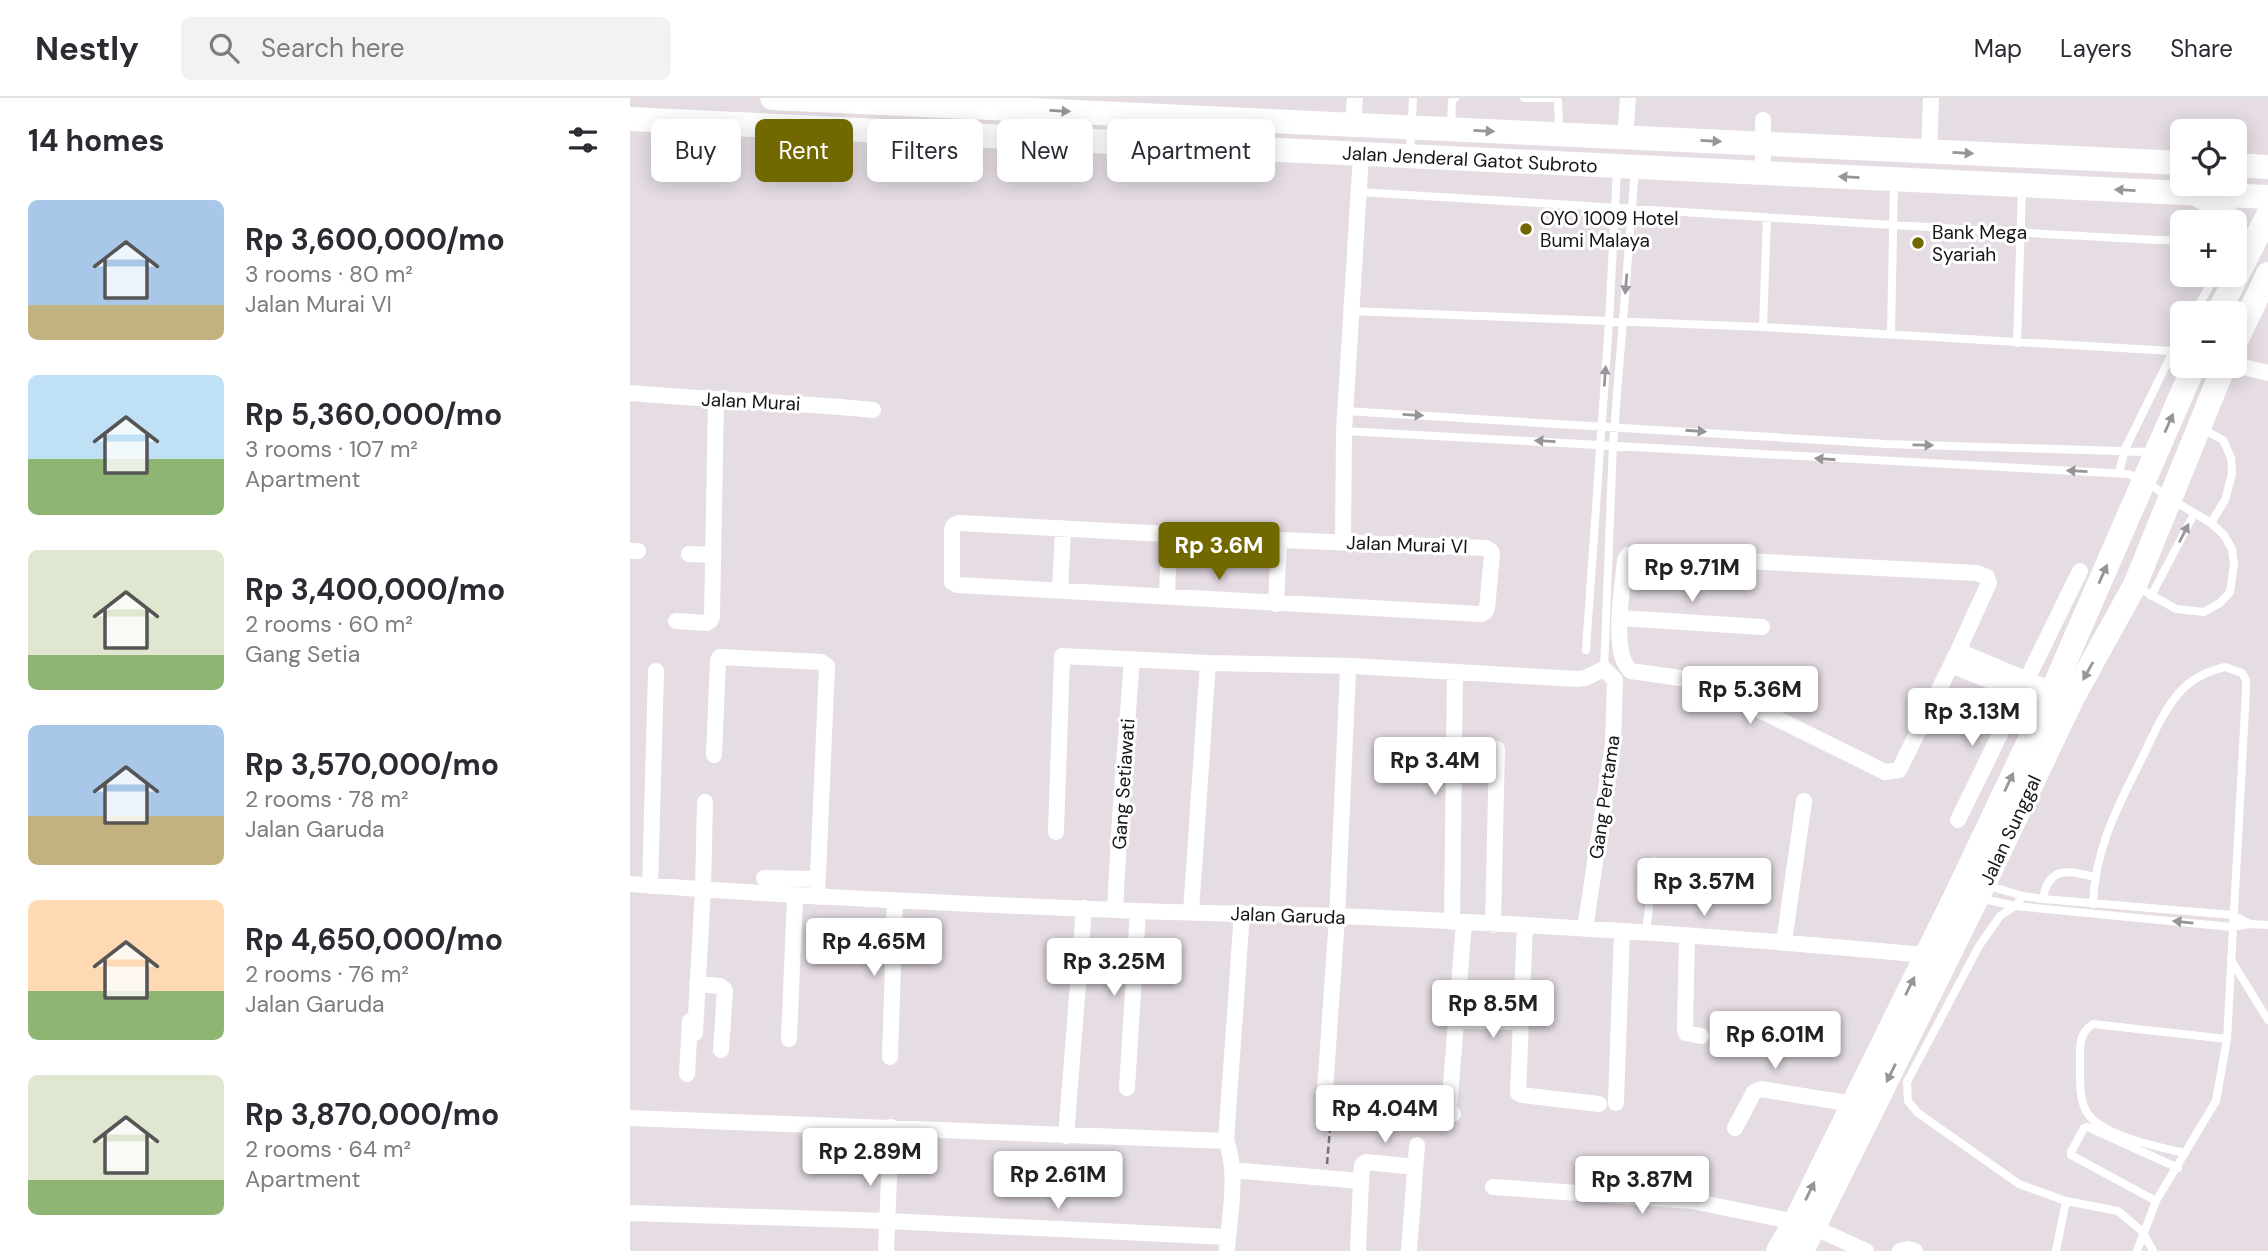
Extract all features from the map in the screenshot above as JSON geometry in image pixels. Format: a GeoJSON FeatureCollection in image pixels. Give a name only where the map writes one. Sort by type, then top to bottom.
{"type":"FeatureCollection","features":[{"type":"Feature","properties":{"kind":"main road","name":"Jalan Jenderal Gatot Subroto"},"geometry":{"type":"LineString","coordinates":[[772,98],[987,103],[1559,135],[1625,137],[1763,132],[1929,152],[2170,162]]}},
{"type":"Feature","properties":{"kind":"main road","name":"Jalan Jenderal Gatot Subroto"},"geometry":{"type":"LineString","coordinates":[[630,119],[2170,192]]}},
{"type":"Feature","properties":{"kind":"main road"},"geometry":{"type":"LineString","coordinates":[[2247,166],[2268,167]]}},
{"type":"Feature","properties":{"kind":"main road"},"geometry":{"type":"LineString","coordinates":[[2199,196],[2222,210]]}},
{"type":"Feature","properties":{"kind":"main road","name":"Jalan Jenderal Gatot Subroto"},"geometry":{"type":"LineString","coordinates":[[2247,196],[2268,197]]}},
{"type":"Feature","properties":{"kind":"main road"},"geometry":{"type":"LineString","coordinates":[[2247,247],[2268,215]]}},
{"type":"Feature","properties":{"kind":"main road"},"geometry":{"type":"LineString","coordinates":[[2247,318],[2268,274]]}},
{"type":"Feature","properties":{"kind":"main road","name":"Jalan Sunggal"},"geometry":{"type":"LineString","coordinates":[[1778,1251],[1805,1225],[1971,888],[2059,701],[2144,480],[2189,378]]}},
{"type":"Feature","properties":{"kind":"main road","name":"Jalan Sunggal"},"geometry":{"type":"LineString","coordinates":[[2059,701],[2143,591],[2169,498],[2219,378]]}},
{"type":"Feature","properties":{"kind":"main road","name":"Jalan Sunggal"},"geometry":{"type":"LineString","coordinates":[[1802,1251],[1805,1225],[1853,1104],[1935,959]]}},
{"type":"Feature","properties":{"kind":"street"},"geometry":{"type":"LineString","coordinates":[[1353,125],[1355,98]]}},
{"type":"Feature","properties":{"kind":"street"},"geometry":{"type":"LineString","coordinates":[[1625,137],[1628,98]]}},
{"type":"Feature","properties":{"kind":"street"},"geometry":{"type":"LineString","coordinates":[[1929,152],[1931,98]]}},
{"type":"Feature","properties":{"kind":"street"},"geometry":{"type":"LineString","coordinates":[[1763,132],[1763,173]]}},
{"type":"Feature","properties":{"kind":"street"},"geometry":{"type":"LineString","coordinates":[[1343,541],[1344,431],[1361,154]]}},
{"type":"Feature","properties":{"kind":"street"},"geometry":{"type":"LineString","coordinates":[[2247,368],[2268,373]]}},
{"type":"Feature","properties":{"kind":"street","name":"Jalan Murai"},"geometry":{"type":"LineString","coordinates":[[630,393],[873,410]]}},
{"type":"Feature","properties":{"kind":"street"},"geometry":{"type":"LineString","coordinates":[[677,621],[706,623],[711,619],[716,400]]}},
{"type":"Feature","properties":{"kind":"street","name":"Jalan Murai VI"},"geometry":{"type":"LineString","coordinates":[[959,523],[1279,540],[1489,548],[1492,555],[1485,612],[1481,614],[1276,604],[955,585],[953,582],[953,529],[954,525],[959,523]]}},
{"type":"Feature","properties":{"kind":"street"},"geometry":{"type":"LineString","coordinates":[[1060,591],[1063,528]]}},
{"type":"Feature","properties":{"kind":"street"},"geometry":{"type":"LineString","coordinates":[[1167,597],[1169,535]]}},
{"type":"Feature","properties":{"kind":"street"},"geometry":{"type":"LineString","coordinates":[[1276,604],[1279,540]]}},
{"type":"Feature","properties":{"kind":"street"},"geometry":{"type":"LineString","coordinates":[[689,554],[713,555]]}},
{"type":"Feature","properties":{"kind":"street"},"geometry":{"type":"LineString","coordinates":[[1630,555],[1981,574],[1987,577],[1989,583],[1955,658],[1899,770],[1885,772],[1701,681],[1631,671],[1623,663],[1620,653],[1625,560],[1630,555]]}},
{"type":"Feature","properties":{"kind":"street"},"geometry":{"type":"LineString","coordinates":[[1958,820],[2080,571]]}},
{"type":"Feature","properties":{"kind":"street"},"geometry":{"type":"LineString","coordinates":[[1620,618],[1762,627]]}},
{"type":"Feature","properties":{"kind":"street"},"geometry":{"type":"LineString","coordinates":[[1056,832],[1062,656],[1353,666],[1577,679],[1586,678],[1604,669]]}},
{"type":"Feature","properties":{"kind":"street"},"geometry":{"type":"LineString","coordinates":[[714,755],[720,657],[821,662],[827,666],[817,897]]}},
{"type":"Feature","properties":{"kind":"street"},"geometry":{"type":"LineString","coordinates":[[1955,658],[2059,701]]}},
{"type":"Feature","properties":{"kind":"street","name":"Gang Setiawati"},"geometry":{"type":"LineString","coordinates":[[1115,909],[1132,660]]}},
{"type":"Feature","properties":{"kind":"street"},"geometry":{"type":"LineString","coordinates":[[1191,912],[1208,663]]}},
{"type":"Feature","properties":{"kind":"street","name":"Gang Pertama"},"geometry":{"type":"LineString","coordinates":[[1585,929],[1613,744],[1615,680],[1604,669]]}},
{"type":"Feature","properties":{"kind":"street"},"geometry":{"type":"LineString","coordinates":[[650,886],[656,671]]}},
{"type":"Feature","properties":{"kind":"street"},"geometry":{"type":"LineString","coordinates":[[1325,1090],[1337,917],[1348,671]]}},
{"type":"Feature","properties":{"kind":"street"},"geometry":{"type":"LineString","coordinates":[[1454,1114],[1449,1109],[1458,923],[1455,672]]}},
{"type":"Feature","properties":{"kind":"street"},"geometry":{"type":"LineString","coordinates":[[1493,925],[1497,749]]}},
{"type":"Feature","properties":{"kind":"street"},"geometry":{"type":"LineString","coordinates":[[1784,942],[1804,801]]}},
{"type":"Feature","properties":{"kind":"street"},"geometry":{"type":"LineString","coordinates":[[687,1074],[705,802]]}},
{"type":"Feature","properties":{"kind":"street"},"geometry":{"type":"LineString","coordinates":[[764,878],[816,879]]}},
{"type":"Feature","properties":{"kind":"street","name":"Jalan Garuda"},"geometry":{"type":"LineString","coordinates":[[630,884],[895,901],[1525,925],[1784,942],[1935,959]]}},
{"type":"Feature","properties":{"kind":"street"},"geometry":{"type":"LineString","coordinates":[[695,1033],[699,889]]}},
{"type":"Feature","properties":{"kind":"street"},"geometry":{"type":"LineString","coordinates":[[789,1039],[796,896]]}},
{"type":"Feature","properties":{"kind":"street"},"geometry":{"type":"LineString","coordinates":[[890,1057],[895,901]]}},
{"type":"Feature","properties":{"kind":"street"},"geometry":{"type":"LineString","coordinates":[[1066,1136],[1084,908]]}},
{"type":"Feature","properties":{"kind":"street"},"geometry":{"type":"LineString","coordinates":[[1126,1088],[1138,911]]}},
{"type":"Feature","properties":{"kind":"street"},"geometry":{"type":"LineString","coordinates":[[630,1213],[887,1221],[1227,1244],[1232,1170],[1231,1153],[1226,1141],[1242,913]]}},
{"type":"Feature","properties":{"kind":"street"},"geometry":{"type":"LineString","coordinates":[[1525,925],[1518,1093],[1599,1104]]}},
{"type":"Feature","properties":{"kind":"street"},"geometry":{"type":"LineString","coordinates":[[1616,1103],[1622,932]]}},
{"type":"Feature","properties":{"kind":"street"},"geometry":{"type":"LineString","coordinates":[[1687,936],[1685,1029],[1686,1033],[1701,1036]]}},
{"type":"Feature","properties":{"kind":"street"},"geometry":{"type":"LineString","coordinates":[[697,984],[720,986],[724,990],[722,1050]]}},
{"type":"Feature","properties":{"kind":"street"},"geometry":{"type":"LineString","coordinates":[[1464,1021],[1522,1022]]}},
{"type":"Feature","properties":{"kind":"street"},"geometry":{"type":"LineString","coordinates":[[1735,1128],[1754,1092],[1761,1089],[1853,1104]]}},
{"type":"Feature","properties":{"kind":"street"},"geometry":{"type":"LineString","coordinates":[[630,1118],[1226,1141]]}},
{"type":"Feature","properties":{"kind":"street"},"geometry":{"type":"LineString","coordinates":[[886,1251],[891,1127]]}},
{"type":"Feature","properties":{"kind":"street"},"geometry":{"type":"LineString","coordinates":[[1409,1251],[1417,1145]]}},
{"type":"Feature","properties":{"kind":"street"},"geometry":{"type":"LineString","coordinates":[[1359,1251],[1362,1165],[1366,1162],[1415,1167]]}},
{"type":"Feature","properties":{"kind":"street"},"geometry":{"type":"LineString","coordinates":[[1232,1170],[1361,1181]]}},
{"type":"Feature","properties":{"kind":"street"},"geometry":{"type":"LineString","coordinates":[[1493,1187],[1692,1201],[1805,1225],[1866,1251]]}},
{"type":"Feature","properties":{"kind":"street"},"geometry":{"type":"LineString","coordinates":[[1900,1251],[1915,1251]]}},
{"type":"Feature","properties":{"kind":"lane"},"geometry":{"type":"LineString","coordinates":[[1410,156],[1413,98]]}},
{"type":"Feature","properties":{"kind":"lane"},"geometry":{"type":"LineString","coordinates":[[1451,130],[1454,98]]}},
{"type":"Feature","properties":{"kind":"lane"},"geometry":{"type":"LineString","coordinates":[[1524,98],[1555,98],[1558,101],[1559,135]]}},
{"type":"Feature","properties":{"kind":"lane"},"geometry":{"type":"LineString","coordinates":[[1586,650],[1609,321],[1614,207],[1626,167]]}},
{"type":"Feature","properties":{"kind":"lane"},"geometry":{"type":"LineString","coordinates":[[1604,669],[1614,426],[1632,208],[1626,167]]}},
{"type":"Feature","properties":{"kind":"lane"},"geometry":{"type":"LineString","coordinates":[[1891,334],[1894,179]]}},
{"type":"Feature","properties":{"kind":"lane"},"geometry":{"type":"LineString","coordinates":[[2017,343],[2022,185]]}},
{"type":"Feature","properties":{"kind":"lane"},"geometry":{"type":"LineString","coordinates":[[1358,192],[2170,240]]}},
{"type":"Feature","properties":{"kind":"lane"},"geometry":{"type":"LineString","coordinates":[[1763,327],[1767,217]]}},
{"type":"Feature","properties":{"kind":"lane"},"geometry":{"type":"LineString","coordinates":[[2205,301],[2218,287]]}},
{"type":"Feature","properties":{"kind":"lane"},"geometry":{"type":"LineString","coordinates":[[1350,311],[1763,327],[2170,351]]}},
{"type":"Feature","properties":{"kind":"lane"},"geometry":{"type":"LineString","coordinates":[[2119,473],[2125,449],[2170,355]]}},
{"type":"Feature","properties":{"kind":"lane"},"geometry":{"type":"LineString","coordinates":[[1345,411],[1886,444],[2156,452]]}},
{"type":"Feature","properties":{"kind":"lane"},"geometry":{"type":"LineString","coordinates":[[2199,427],[2223,440],[2231,458],[2229,489],[2211,523]]}},
{"type":"Feature","properties":{"kind":"lane"},"geometry":{"type":"LineString","coordinates":[[1344,431],[1613,444],[1885,463],[2119,473],[2144,480],[2211,523],[2224,535],[2232,549],[2234,564],[2230,592],[2213,608],[2194,613],[2176,609],[2143,591],[2194,514]]}},
{"type":"Feature","properties":{"kind":"lane"},"geometry":{"type":"LineString","coordinates":[[1885,463],[1886,444]]}},
{"type":"Feature","properties":{"kind":"lane"},"geometry":{"type":"LineString","coordinates":[[1592,556],[1607,555]]}},
{"type":"Feature","properties":{"kind":"lane"},"geometry":{"type":"LineString","coordinates":[[2092,904],[2094,877],[2109,825],[2160,722],[2179,693],[2197,677],[2219,668],[2231,667],[2242,673],[2246,680],[2246,691],[2227,1040],[2216,1101],[2156,1201],[2137,1251]]}},
{"type":"Feature","properties":{"kind":"lane"},"geometry":{"type":"LineString","coordinates":[[1646,933],[1654,862]]}},
{"type":"Feature","properties":{"kind":"lane"},"geometry":{"type":"LineString","coordinates":[[2043,899],[2044,887],[2054,875],[2074,872],[2094,877]]}},
{"type":"Feature","properties":{"kind":"lane"},"geometry":{"type":"LineString","coordinates":[[1971,888],[2043,899],[2233,915],[2250,924]]}},
{"type":"Feature","properties":{"kind":"lane"},"geometry":{"type":"LineString","coordinates":[[1971,888],[2015,906],[2232,927],[2268,925]]}},
{"type":"Feature","properties":{"kind":"lane"},"geometry":{"type":"LineString","coordinates":[[2023,896],[2015,906],[2000,916],[1979,946],[1907,1082],[1908,1101],[1918,1113],[2020,1184],[2066,1201],[2118,1211],[2143,1232],[2153,1251]]}},
{"type":"Feature","properties":{"kind":"lane"},"geometry":{"type":"LineString","coordinates":[[2231,960],[2268,1020]]}},
{"type":"Feature","properties":{"kind":"lane"},"geometry":{"type":"LineString","coordinates":[[2185,1153],[2125,1138],[2090,1117],[2084,1105],[2080,1077],[2080,1041],[2083,1032],[2093,1024],[2227,1040]]}},
{"type":"Feature","properties":{"kind":"lane"},"geometry":{"type":"LineString","coordinates":[[2156,1201],[2071,1155],[2084,1128],[2088,1127],[2178,1168]]}},
{"type":"Feature","properties":{"kind":"lane"},"geometry":{"type":"LineString","coordinates":[[2056,1251],[2066,1201]]}},
{"type":"Feature","properties":{"kind":"path"},"geometry":{"type":"LineString","coordinates":[[1326,1178],[1331,1117]]}},
{"type":"Feature","properties":{"kind":"place","name":"OYO 1009 Hotel Bumi Malaya"},"geometry":{"type":"Point","coordinates":[1526,229]}},
{"type":"Feature","properties":{"kind":"place","name":"Bank Mega Syariah"},"geometry":{"type":"Point","coordinates":[1918,243]}}]}
